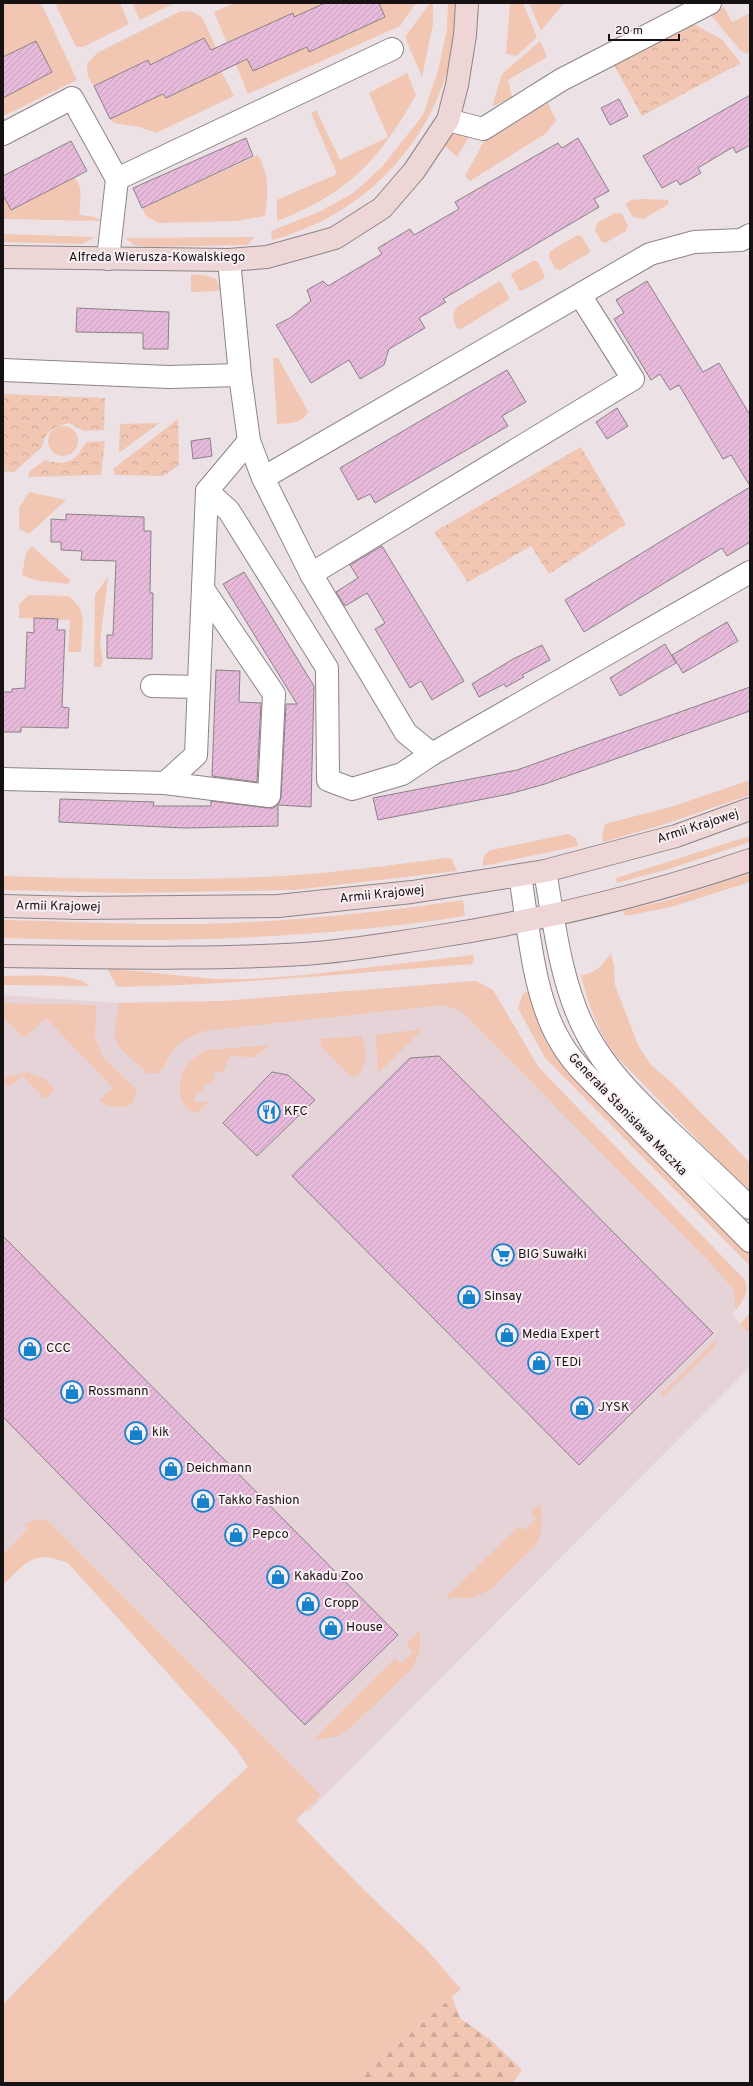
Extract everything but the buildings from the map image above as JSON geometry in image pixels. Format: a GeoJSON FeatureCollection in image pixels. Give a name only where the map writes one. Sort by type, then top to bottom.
{"type":"FeatureCollection","features":[{"type":"Feature","properties":{"kind":"main road","name":"Alfreda Wierusza-Kowalskiego"},"geometry":{"type":"LineString","coordinates":[[3,257],[230,260],[267,257],[334,238],[382,208],[414,171],[448,120],[462,56],[468,3]]}},
{"type":"Feature","properties":{"kind":"main road","name":"Armii Krajowej"},"geometry":{"type":"LineString","coordinates":[[3,906],[86,908],[278,906],[412,892],[545,871],[676,836],[750,809]]}},
{"type":"Feature","properties":{"kind":"main road"},"geometry":{"type":"LineString","coordinates":[[3,956],[229,957],[306,953],[370,947],[553,915],[653,891],[750,860]]}},
{"type":"Feature","properties":{"kind":"street"},"geometry":{"type":"LineString","coordinates":[[448,120],[483,129],[561,80],[710,3]]}},
{"type":"Feature","properties":{"kind":"street"},"geometry":{"type":"LineString","coordinates":[[117,180],[392,49]]}},
{"type":"Feature","properties":{"kind":"street"},"geometry":{"type":"LineString","coordinates":[[3,134],[72,98],[117,180],[108,259]]}},
{"type":"Feature","properties":{"kind":"street"},"geometry":{"type":"LineString","coordinates":[[263,478],[650,254],[694,242],[741,240],[750,235]]}},
{"type":"Feature","properties":{"kind":"street"},"geometry":{"type":"LineString","coordinates":[[230,260],[240,375],[249,441],[263,478],[311,574],[406,733],[432,754]]}},
{"type":"Feature","properties":{"kind":"street"},"geometry":{"type":"LineString","coordinates":[[311,574],[634,380],[580,295]]}},
{"type":"Feature","properties":{"kind":"street"},"geometry":{"type":"LineString","coordinates":[[3,370],[169,377],[240,375]]}},
{"type":"Feature","properties":{"kind":"street"},"geometry":{"type":"LineString","coordinates":[[165,783],[196,755],[207,491],[249,441]]}},
{"type":"Feature","properties":{"kind":"street"},"geometry":{"type":"LineString","coordinates":[[207,491],[229,510],[327,668],[328,780],[352,789],[402,774],[432,754],[750,572]]}},
{"type":"Feature","properties":{"kind":"street"},"geometry":{"type":"LineString","coordinates":[[3,779],[165,783],[269,796],[274,694],[203,589]]}},
{"type":"Feature","properties":{"kind":"street"},"geometry":{"type":"LineString","coordinates":[[152,686],[199,687]]}},
{"type":"Feature","properties":{"kind":"street","name":"Generała Stanisława Maczka"},"geometry":{"type":"LineString","coordinates":[[545,871],[568,986],[585,1031],[602,1059],[640,1102],[750,1208]]}},
{"type":"Feature","properties":{"kind":"street","name":"Generała Stanisława Maczka"},"geometry":{"type":"LineString","coordinates":[[520,876],[545,1004],[552,1024],[568,1054],[590,1079],[750,1241]]}},
{"type":"Feature","properties":{"kind":"shaded area","name":"BIG Suwałki"},"geometry":{"type":"Polygon","coordinates":[[[476,981],[493,990],[539,1068],[745,1280],[747,1289],[745,1298],[732,1314],[750,1335],[750,1367],[308,1812],[35,1523],[3,1554],[3,995],[119,1003],[223,1001],[476,981]]]}},
{"type":"Feature","properties":{"kind":"green space"},"geometry":{"type":"Polygon","coordinates":[[[3,3],[41,3],[77,80],[3,116],[3,3]]]}},
{"type":"Feature","properties":{"kind":"green space"},"geometry":{"type":"Polygon","coordinates":[[[55,3],[120,3],[129,24],[83,47],[76,47],[55,3]]]}},
{"type":"Feature","properties":{"kind":"green space"},"geometry":{"type":"Polygon","coordinates":[[[132,3],[175,3],[140,20],[132,3]]]}},
{"type":"Feature","properties":{"kind":"green space"},"geometry":{"type":"Polygon","coordinates":[[[235,3],[416,3],[400,26],[248,94],[214,12],[235,3]]]}},
{"type":"Feature","properties":{"kind":"green space"},"geometry":{"type":"Polygon","coordinates":[[[430,3],[433,3],[433,24],[422,77],[405,37],[430,3]]]}},
{"type":"Feature","properties":{"kind":"green space"},"geometry":{"type":"Polygon","coordinates":[[[448,3],[456,3],[454,31],[448,69],[433,107],[418,134],[400,159],[379,181],[356,200],[330,217],[302,230],[272,240],[271,231],[321,211],[353,193],[382,167],[423,115],[438,71],[447,29],[448,3]]]}},
{"type":"Feature","properties":{"kind":"green space"},"geometry":{"type":"Polygon","coordinates":[[[510,3],[523,3],[537,37],[516,56],[506,54],[510,3]]]}},
{"type":"Feature","properties":{"kind":"green space"},"geometry":{"type":"Polygon","coordinates":[[[529,3],[564,3],[541,31],[529,3]]]}},
{"type":"Feature","properties":{"kind":"green space"},"geometry":{"type":"Polygon","coordinates":[[[724,7],[732,22],[750,13],[750,51],[747,54],[740,50],[710,14],[724,7]]]}},
{"type":"Feature","properties":{"kind":"green space"},"geometry":{"type":"Polygon","coordinates":[[[181,11],[193,12],[202,17],[214,43],[221,71],[204,38],[150,65],[147,60],[94,86],[88,77],[87,64],[97,53],[181,11]]]}},
{"type":"Feature","properties":{"kind":"green space"},"geometry":{"type":"Polygon","coordinates":[[[694,24],[721,39],[741,63],[642,116],[614,65],[694,24]]]}},
{"type":"Feature","properties":{"kind":"green space"},"geometry":{"type":"Polygon","coordinates":[[[540,41],[547,57],[508,80],[512,97],[492,107],[502,74],[540,41]]]}},
{"type":"Feature","properties":{"kind":"green space"},"geometry":{"type":"Polygon","coordinates":[[[221,71],[234,96],[156,133],[140,127],[114,123],[110,119],[163,94],[166,98],[221,71]]]}},
{"type":"Feature","properties":{"kind":"green space"},"geometry":{"type":"Polygon","coordinates":[[[407,73],[416,95],[389,138],[374,156],[359,172],[323,199],[277,221],[277,200],[337,174],[311,113],[316,110],[340,160],[388,137],[369,93],[407,73]]]}},
{"type":"Feature","properties":{"kind":"green space"},"geometry":{"type":"Polygon","coordinates":[[[548,103],[556,121],[545,134],[470,181],[465,176],[489,132],[548,103]]]}},
{"type":"Feature","properties":{"kind":"green space"},"geometry":{"type":"Polygon","coordinates":[[[475,127],[457,157],[445,146],[455,130],[475,127]]]}},
{"type":"Feature","properties":{"kind":"green space"},"geometry":{"type":"Polygon","coordinates":[[[258,155],[265,170],[267,184],[265,216],[237,221],[158,223],[146,216],[142,208],[258,155]]]}},
{"type":"Feature","properties":{"kind":"green space"},"geometry":{"type":"Polygon","coordinates":[[[74,177],[78,182],[81,191],[80,215],[95,217],[101,221],[3,219],[3,195],[11,210],[74,177]]]}},
{"type":"Feature","properties":{"kind":"green space"},"geometry":{"type":"Polygon","coordinates":[[[631,200],[668,200],[669,204],[643,219],[633,217],[625,204],[631,200]]]}},
{"type":"Feature","properties":{"kind":"green space"},"geometry":{"type":"Polygon","coordinates":[[[615,213],[622,214],[628,226],[626,231],[605,243],[602,242],[595,230],[597,223],[615,213]]]}},
{"type":"Feature","properties":{"kind":"green space"},"geometry":{"type":"Polygon","coordinates":[[[3,234],[94,237],[82,244],[3,242],[3,234]]]}},
{"type":"Feature","properties":{"kind":"green space"},"geometry":{"type":"Polygon","coordinates":[[[578,235],[581,236],[590,250],[589,253],[560,270],[555,269],[549,257],[550,251],[578,235]]]}},
{"type":"Feature","properties":{"kind":"green space"},"geometry":{"type":"Polygon","coordinates":[[[254,237],[248,245],[149,247],[134,245],[125,238],[254,237]]]}},
{"type":"Feature","properties":{"kind":"green space"},"geometry":{"type":"Polygon","coordinates":[[[533,261],[537,261],[545,276],[543,279],[522,291],[519,290],[511,275],[533,261]]]}},
{"type":"Feature","properties":{"kind":"green space"},"geometry":{"type":"Polygon","coordinates":[[[191,274],[208,276],[216,279],[222,291],[191,292],[191,274]]]}},
{"type":"Feature","properties":{"kind":"green space"},"geometry":{"type":"Polygon","coordinates":[[[498,282],[501,283],[509,297],[508,300],[461,329],[457,328],[453,318],[457,307],[498,282]]]}},
{"type":"Feature","properties":{"kind":"green space"},"geometry":{"type":"Polygon","coordinates":[[[273,358],[278,358],[308,411],[299,421],[277,424],[273,358]]]}},
{"type":"Feature","properties":{"kind":"green space"},"geometry":{"type":"Polygon","coordinates":[[[3,394],[105,398],[104,430],[84,431],[69,423],[59,426],[48,433],[42,447],[14,472],[3,471],[3,394]]]}},
{"type":"Feature","properties":{"kind":"green space"},"geometry":{"type":"Polygon","coordinates":[[[178,419],[179,465],[163,476],[115,475],[113,469],[178,419]]]}},
{"type":"Feature","properties":{"kind":"green space"},"geometry":{"type":"Polygon","coordinates":[[[159,423],[119,453],[120,424],[159,423]]]}},
{"type":"Feature","properties":{"kind":"green space"},"geometry":{"type":"Polygon","coordinates":[[[63,426],[73,431],[78,441],[73,451],[63,456],[53,451],[48,441],[53,431],[63,426]]]}},
{"type":"Feature","properties":{"kind":"green space"},"geometry":{"type":"Polygon","coordinates":[[[105,441],[101,475],[28,477],[29,472],[45,460],[59,463],[70,461],[78,454],[86,442],[105,441]]]}},
{"type":"Feature","properties":{"kind":"green space"},"geometry":{"type":"Polygon","coordinates":[[[581,447],[626,524],[549,574],[531,546],[468,582],[434,532],[581,447]]]}},
{"type":"Feature","properties":{"kind":"green space"},"geometry":{"type":"Polygon","coordinates":[[[29,492],[66,500],[29,534],[19,529],[19,508],[29,492]]]}},
{"type":"Feature","properties":{"kind":"green space"},"geometry":{"type":"Polygon","coordinates":[[[32,546],[71,581],[68,584],[34,580],[22,575],[26,553],[32,546]]]}},
{"type":"Feature","properties":{"kind":"green space"},"geometry":{"type":"Polygon","coordinates":[[[108,577],[100,642],[103,661],[100,667],[94,667],[95,595],[108,577]]]}},
{"type":"Feature","properties":{"kind":"green space"},"geometry":{"type":"Polygon","coordinates":[[[29,595],[69,596],[80,608],[83,621],[81,652],[68,652],[70,620],[19,618],[19,604],[29,595]]]}},
{"type":"Feature","properties":{"kind":"green space"},"geometry":{"type":"Polygon","coordinates":[[[750,780],[750,795],[662,825],[603,842],[602,834],[605,824],[674,806],[750,780]]]}},
{"type":"Feature","properties":{"kind":"green space"},"geometry":{"type":"Polygon","coordinates":[[[568,834],[576,838],[578,846],[483,866],[484,856],[491,850],[568,834]]]}},
{"type":"Feature","properties":{"kind":"green space"},"geometry":{"type":"Polygon","coordinates":[[[750,836],[750,842],[669,869],[617,883],[616,878],[750,836]]]}},
{"type":"Feature","properties":{"kind":"green space"},"geometry":{"type":"Polygon","coordinates":[[[446,858],[452,859],[457,871],[294,890],[128,893],[3,890],[3,876],[142,879],[246,878],[322,873],[446,858]]]}},
{"type":"Feature","properties":{"kind":"green space"},"geometry":{"type":"Polygon","coordinates":[[[750,873],[750,882],[671,907],[625,916],[623,911],[672,899],[750,873]]]}},
{"type":"Feature","properties":{"kind":"green space"},"geometry":{"type":"Polygon","coordinates":[[[463,900],[465,916],[408,924],[292,935],[177,940],[3,938],[3,920],[149,924],[231,923],[331,916],[463,900]]]}},
{"type":"Feature","properties":{"kind":"green space"},"geometry":{"type":"Polygon","coordinates":[[[611,953],[614,967],[615,985],[638,1045],[650,1064],[673,1084],[750,1163],[750,1194],[615,1055],[603,1036],[590,1006],[581,975],[587,974],[602,965],[611,953]]]}},
{"type":"Feature","properties":{"kind":"green space"},"geometry":{"type":"Polygon","coordinates":[[[473,955],[474,958],[472,964],[295,978],[162,986],[117,987],[107,968],[214,979],[246,979],[304,975],[473,955]]]}},
{"type":"Feature","properties":{"kind":"green space"},"geometry":{"type":"Polygon","coordinates":[[[35,975],[62,977],[83,982],[89,986],[3,985],[3,976],[35,975]]]}},
{"type":"Feature","properties":{"kind":"green space"},"geometry":{"type":"Polygon","coordinates":[[[476,981],[493,990],[539,1068],[745,1280],[745,1296],[736,1310],[734,1290],[715,1268],[461,1011],[442,1005],[204,1031],[189,1038],[176,1047],[158,1074],[147,1073],[120,1048],[114,1036],[119,1003],[223,1001],[476,981]]]}},
{"type":"Feature","properties":{"kind":"green space"},"geometry":{"type":"Polygon","coordinates":[[[533,988],[533,1000],[547,1044],[750,1253],[750,1266],[545,1058],[518,1008],[523,994],[533,988]]]}},
{"type":"Feature","properties":{"kind":"green space"},"geometry":{"type":"Polygon","coordinates":[[[3,1003],[96,1005],[95,1038],[103,1057],[136,1089],[132,1103],[128,1106],[122,1107],[108,1105],[101,1102],[99,1100],[113,1088],[46,1018],[24,1038],[4,1019],[3,1020],[3,1003]]]}},
{"type":"Feature","properties":{"kind":"green space"},"geometry":{"type":"Polygon","coordinates":[[[423,1029],[378,1073],[376,1035],[423,1029]]]}},
{"type":"Feature","properties":{"kind":"green space"},"geometry":{"type":"Polygon","coordinates":[[[361,1036],[366,1053],[365,1063],[360,1073],[356,1077],[350,1076],[321,1046],[320,1039],[361,1036]]]}},
{"type":"Feature","properties":{"kind":"green space"},"geometry":{"type":"Polygon","coordinates":[[[270,1045],[254,1057],[230,1056],[223,1072],[215,1072],[213,1083],[204,1084],[203,1093],[195,1093],[195,1102],[209,1102],[198,1112],[193,1113],[184,1105],[180,1093],[180,1080],[185,1068],[197,1056],[206,1050],[270,1045]]]}},
{"type":"Feature","properties":{"kind":"green space"},"geometry":{"type":"Polygon","coordinates":[[[29,1072],[45,1079],[55,1089],[45,1099],[23,1076],[8,1087],[3,1081],[5,1077],[29,1072]]]}},
{"type":"Feature","properties":{"kind":"green space"},"geometry":{"type":"Polygon","coordinates":[[[750,1313],[750,1330],[747,1332],[740,1324],[750,1313]]]}},
{"type":"Feature","properties":{"kind":"green space"},"geometry":{"type":"Polygon","coordinates":[[[718,1338],[713,1348],[663,1396],[661,1394],[718,1338]]]}},
{"type":"Feature","properties":{"kind":"green space"},"geometry":{"type":"Polygon","coordinates":[[[540,1504],[542,1526],[540,1536],[535,1546],[490,1590],[472,1598],[445,1598],[519,1526],[525,1530],[536,1519],[531,1513],[540,1504]]]}},
{"type":"Feature","properties":{"kind":"green space"},"geometry":{"type":"Polygon","coordinates":[[[38,1519],[48,1521],[321,1795],[296,1820],[364,1890],[426,1949],[461,1989],[354,2083],[3,2083],[3,2004],[122,1883],[248,1767],[237,1750],[68,1563],[46,1557],[31,1560],[3,1585],[3,1554],[28,1529],[24,1524],[38,1519]]]}},
{"type":"Feature","properties":{"kind":"green space"},"geometry":{"type":"Polygon","coordinates":[[[420,1631],[420,1650],[412,1669],[351,1727],[338,1736],[313,1740],[395,1658],[401,1664],[413,1652],[406,1644],[420,1631]]]}},
{"type":"Feature","properties":{"kind":"green space"},"geometry":{"type":"Polygon","coordinates":[[[452,1997],[460,2018],[492,2041],[522,2070],[513,2083],[354,2083],[452,1997]]]}},
{"type":"Feature","properties":{"kind":"place","name":"KFC"},"geometry":{"type":"Point","coordinates":[269,1112]}},
{"type":"Feature","properties":{"kind":"place","name":"BIG Suwałki"},"geometry":{"type":"Point","coordinates":[503,1255]}},
{"type":"Feature","properties":{"kind":"place","name":"Sinsay"},"geometry":{"type":"Point","coordinates":[469,1297]}},
{"type":"Feature","properties":{"kind":"place","name":"Media Expert"},"geometry":{"type":"Point","coordinates":[507,1335]}},
{"type":"Feature","properties":{"kind":"place","name":"CCC"},"geometry":{"type":"Point","coordinates":[30,1349]}},
{"type":"Feature","properties":{"kind":"place","name":"TEDi"},"geometry":{"type":"Point","coordinates":[539,1363]}},
{"type":"Feature","properties":{"kind":"place","name":"Rossmann"},"geometry":{"type":"Point","coordinates":[72,1392]}},
{"type":"Feature","properties":{"kind":"place","name":"JYSK"},"geometry":{"type":"Point","coordinates":[582,1408]}},
{"type":"Feature","properties":{"kind":"place","name":"kik"},"geometry":{"type":"Point","coordinates":[136,1433]}},
{"type":"Feature","properties":{"kind":"place","name":"Deichmann"},"geometry":{"type":"Point","coordinates":[171,1469]}},
{"type":"Feature","properties":{"kind":"place","name":"Takko Fashion"},"geometry":{"type":"Point","coordinates":[203,1501]}},
{"type":"Feature","properties":{"kind":"place","name":"Pepco"},"geometry":{"type":"Point","coordinates":[236,1535]}},
{"type":"Feature","properties":{"kind":"place","name":"Kakadu Zoo"},"geometry":{"type":"Point","coordinates":[278,1577]}},
{"type":"Feature","properties":{"kind":"place","name":"Cropp"},"geometry":{"type":"Point","coordinates":[308,1604]}},
{"type":"Feature","properties":{"kind":"place","name":"House"},"geometry":{"type":"Point","coordinates":[331,1628]}}]}
